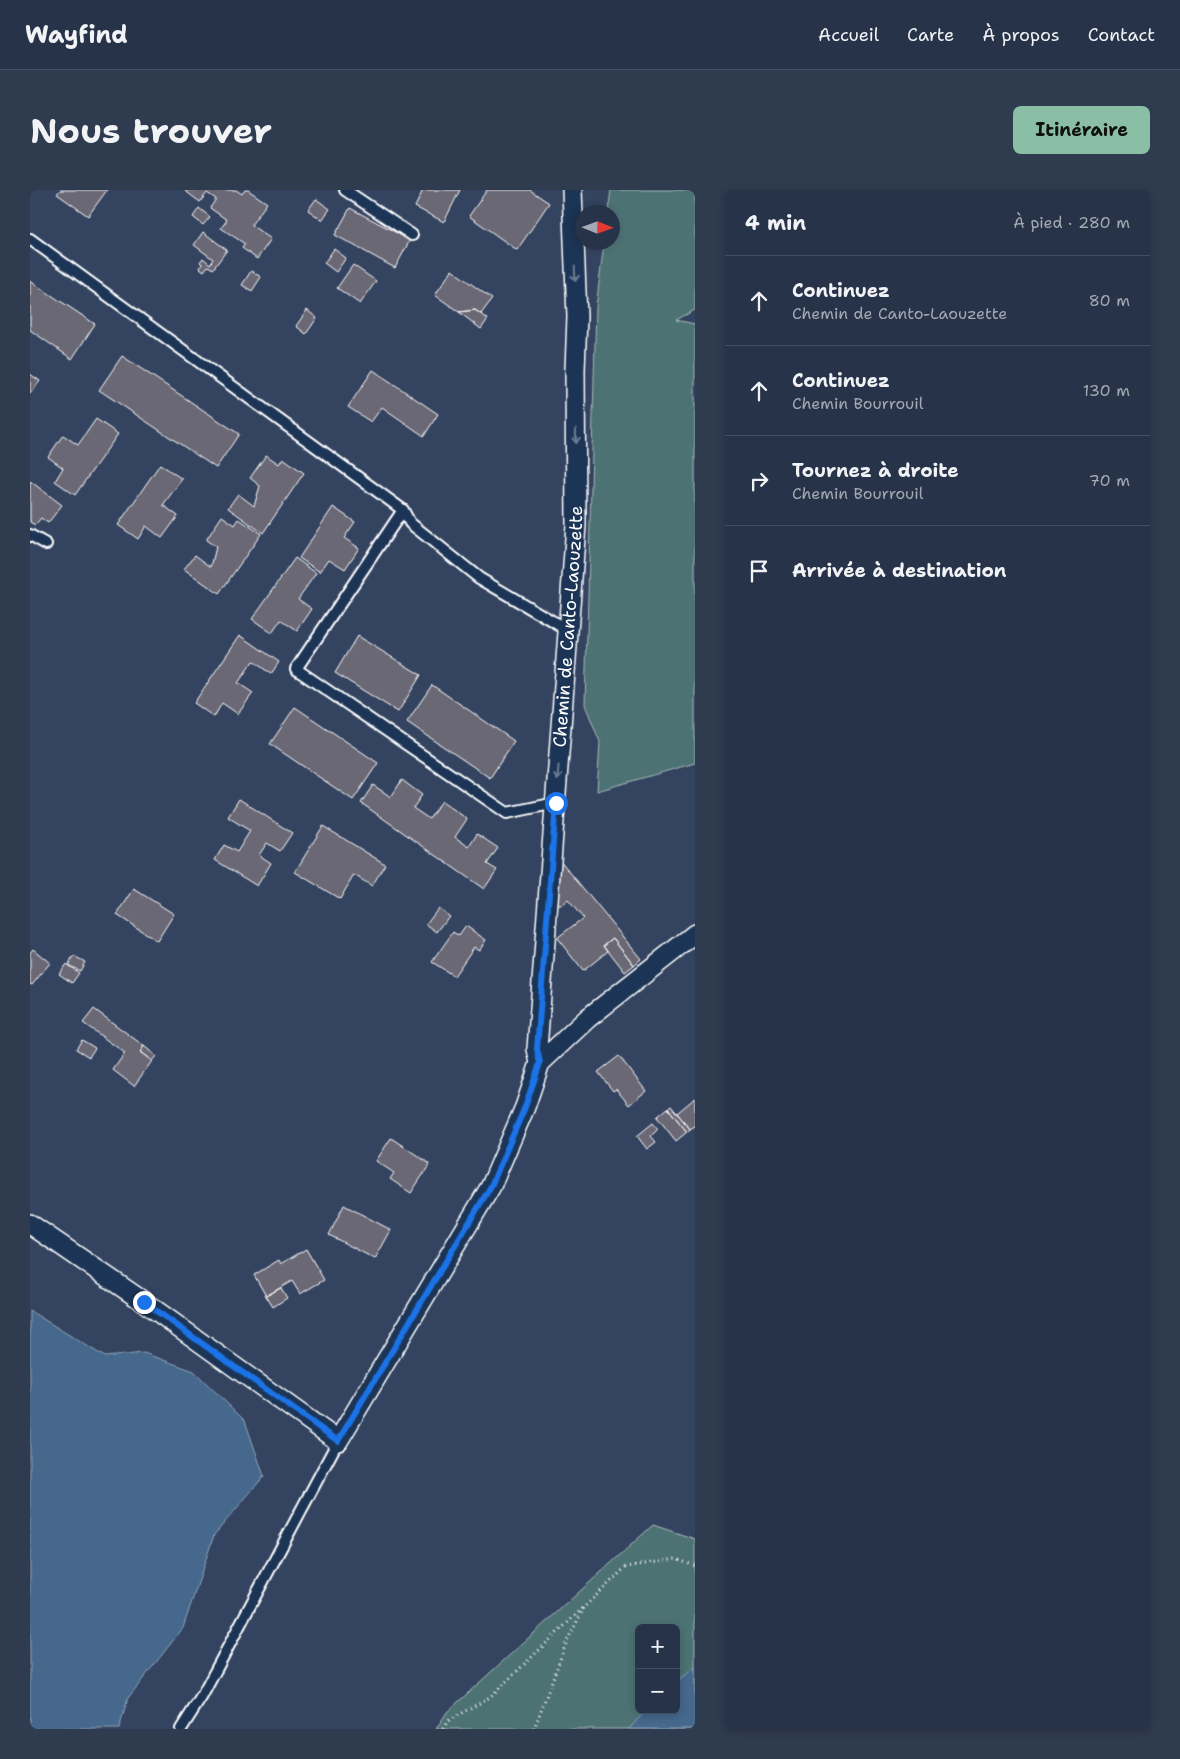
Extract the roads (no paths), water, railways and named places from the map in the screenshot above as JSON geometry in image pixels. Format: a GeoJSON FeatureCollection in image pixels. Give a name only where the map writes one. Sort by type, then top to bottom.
{"type":"FeatureCollection","features":[{"type":"Feature","properties":{"kind":"street","name":"Chemin de Canto-Laouzette"},"geometry":{"type":"LineString","coordinates":[[540,1063],[537,1049],[576,525],[575,370],[577,317],[572,190]]}},
{"type":"Feature","properties":{"kind":"street"},"geometry":{"type":"LineString","coordinates":[[30,1224],[144,1302],[338,1441],[491,1186],[525,1107],[540,1063],[588,1018],[695,934]]}},
{"type":"Feature","properties":{"kind":"lane"},"geometry":{"type":"LineString","coordinates":[[345,190],[412,235]]}},
{"type":"Feature","properties":{"kind":"lane"},"geometry":{"type":"LineString","coordinates":[[30,239],[403,510],[410,523],[479,578],[568,631]]}},
{"type":"Feature","properties":{"kind":"lane"},"geometry":{"type":"LineString","coordinates":[[403,510],[296,669],[507,813],[556,803]]}},
{"type":"Feature","properties":{"kind":"lane"},"geometry":{"type":"LineString","coordinates":[[30,535],[46,544]]}},
{"type":"Feature","properties":{"kind":"lane"},"geometry":{"type":"LineString","coordinates":[[181,1729],[202,1696],[338,1441]]}},
{"type":"Feature","properties":{"kind":"water"},"geometry":{"type":"Polygon","coordinates":[[[30,1311],[105,1357],[144,1353],[194,1371],[245,1421],[264,1476],[214,1535],[183,1628],[128,1698],[119,1729],[30,1729],[30,1311]]]}},
{"type":"Feature","properties":{"kind":"water"},"geometry":{"type":"Polygon","coordinates":[[[695,1667],[695,1729],[629,1729],[642,1714],[680,1714],[680,1679],[695,1667]]]}}]}
